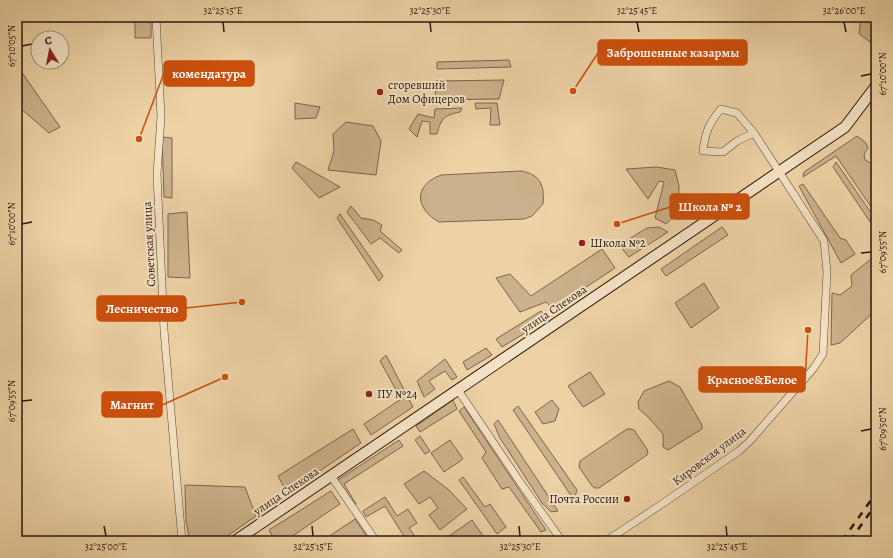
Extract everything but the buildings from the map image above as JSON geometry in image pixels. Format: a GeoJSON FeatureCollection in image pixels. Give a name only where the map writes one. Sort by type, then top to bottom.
{"type":"FeatureCollection","features":[{"type":"Feature","properties":{"kind":"main road","name":"улица Спекова"},"geometry":{"type":"LineString","coordinates":[[235,541],[845,127],[876,86]]}},
{"type":"Feature","properties":{"kind":"street","name":"Советская улица"},"geometry":{"type":"LineString","coordinates":[[156,17],[161,117],[157,174],[164,322],[182,541]]}},
{"type":"Feature","properties":{"kind":"street","name":"Кировская улица"},"geometry":{"type":"LineString","coordinates":[[606,541],[739,451],[749,442],[813,369],[823,354],[827,272],[824,240],[778,172],[754,133],[737,113],[721,110],[711,121],[704,138],[704,151],[723,152],[737,141],[754,133]]}},
{"type":"Feature","properties":{"kind":"street"},"geometry":{"type":"LineString","coordinates":[[458,390],[562,541]]}},
{"type":"Feature","properties":{"kind":"street"},"geometry":{"type":"LineString","coordinates":[[331,476],[376,541]]}},
{"type":"Feature","properties":{"kind":"shaded area"},"geometry":{"type":"Polygon","coordinates":[[[135,17],[151,17],[151,38],[135,38],[135,17]]]}},
{"type":"Feature","properties":{"kind":"shaded area"},"geometry":{"type":"Polygon","coordinates":[[[861,17],[876,17],[876,46],[859,34],[861,17]]]}},
{"type":"Feature","properties":{"kind":"shaded area"},"geometry":{"type":"Polygon","coordinates":[[[509,60],[511,67],[437,69],[437,62],[509,60]]]}},
{"type":"Feature","properties":{"kind":"shaded area"},"geometry":{"type":"Polygon","coordinates":[[[17,67],[60,127],[49,133],[19,107],[17,108],[17,67]]]}},
{"type":"Feature","properties":{"kind":"shaded area"},"geometry":{"type":"Polygon","coordinates":[[[504,80],[499,99],[435,100],[436,81],[504,80]]]}},
{"type":"Feature","properties":{"kind":"shaded area"},"geometry":{"type":"Polygon","coordinates":[[[295,103],[320,107],[316,118],[295,119],[295,103]]]}},
{"type":"Feature","properties":{"kind":"shaded area"},"geometry":{"type":"Polygon","coordinates":[[[475,103],[497,103],[500,125],[490,125],[491,108],[476,109],[475,103]]]}},
{"type":"Feature","properties":{"kind":"shaded area"},"geometry":{"type":"Polygon","coordinates":[[[462,108],[460,112],[451,114],[444,118],[440,124],[437,134],[430,134],[430,122],[422,121],[417,137],[409,129],[418,114],[434,118],[435,109],[462,108]]]}},
{"type":"Feature","properties":{"kind":"shaded area"},"geometry":{"type":"Polygon","coordinates":[[[346,122],[373,126],[381,141],[376,175],[328,170],[334,151],[333,134],[346,122]]]}},
{"type":"Feature","properties":{"kind":"shaded area"},"geometry":{"type":"Polygon","coordinates":[[[857,136],[866,143],[868,148],[864,154],[865,160],[876,166],[876,214],[836,156],[803,177],[804,172],[857,136]]]}},
{"type":"Feature","properties":{"kind":"shaded area"},"geometry":{"type":"Polygon","coordinates":[[[162,137],[172,138],[172,198],[164,197],[162,137]]]}},
{"type":"Feature","properties":{"kind":"shaded area"},"geometry":{"type":"Polygon","coordinates":[[[296,162],[340,187],[319,198],[292,168],[296,162]]]}},
{"type":"Feature","properties":{"kind":"shaded area"},"geometry":{"type":"Polygon","coordinates":[[[836,162],[876,220],[873,226],[833,167],[836,162]]]}},
{"type":"Feature","properties":{"kind":"shaded area"},"geometry":{"type":"Polygon","coordinates":[[[657,167],[675,170],[679,186],[679,212],[666,224],[655,218],[664,182],[659,181],[648,199],[626,169],[657,167]]]}},
{"type":"Feature","properties":{"kind":"shaded area"},"geometry":{"type":"Polygon","coordinates":[[[521,171],[537,178],[542,186],[543,192],[543,204],[532,216],[524,219],[439,222],[425,210],[422,204],[420,197],[422,191],[432,179],[441,175],[521,171]]]}},
{"type":"Feature","properties":{"kind":"shaded area"},"geometry":{"type":"Polygon","coordinates":[[[803,184],[840,238],[846,240],[855,254],[841,263],[799,186],[803,184]]]}},
{"type":"Feature","properties":{"kind":"shaded area"},"geometry":{"type":"Polygon","coordinates":[[[351,206],[361,218],[373,220],[382,225],[380,231],[402,250],[399,253],[380,238],[371,244],[347,212],[351,206]]]}},
{"type":"Feature","properties":{"kind":"shaded area"},"geometry":{"type":"Polygon","coordinates":[[[187,212],[190,278],[168,277],[168,214],[187,212]]]}},
{"type":"Feature","properties":{"kind":"shaded area"},"geometry":{"type":"Polygon","coordinates":[[[340,214],[383,276],[379,281],[337,218],[340,214]]]}},
{"type":"Feature","properties":{"kind":"shaded area"},"geometry":{"type":"Polygon","coordinates":[[[659,227],[668,232],[629,257],[619,245],[647,228],[659,227]]]}},
{"type":"Feature","properties":{"kind":"shaded area"},"geometry":{"type":"Polygon","coordinates":[[[722,227],[728,235],[666,276],[661,269],[722,227]]]}},
{"type":"Feature","properties":{"kind":"shaded area"},"geometry":{"type":"Polygon","coordinates":[[[602,249],[615,268],[553,309],[546,302],[520,312],[496,278],[510,274],[531,296],[602,249]]]}},
{"type":"Feature","properties":{"kind":"shaded area"},"geometry":{"type":"Polygon","coordinates":[[[876,255],[876,310],[840,343],[831,345],[832,293],[840,295],[852,286],[851,275],[876,255]]]}},
{"type":"Feature","properties":{"kind":"shaded area"},"geometry":{"type":"Polygon","coordinates":[[[704,283],[719,308],[691,328],[675,303],[704,283]]]}},
{"type":"Feature","properties":{"kind":"shaded area"},"geometry":{"type":"Polygon","coordinates":[[[541,311],[548,319],[502,347],[496,339],[541,311]]]}},
{"type":"Feature","properties":{"kind":"shaded area"},"geometry":{"type":"Polygon","coordinates":[[[486,348],[492,355],[467,370],[463,362],[486,348]]]}},
{"type":"Feature","properties":{"kind":"shaded area"},"geometry":{"type":"Polygon","coordinates":[[[386,355],[413,407],[371,435],[364,424],[401,399],[380,361],[386,355]]]}},
{"type":"Feature","properties":{"kind":"shaded area"},"geometry":{"type":"Polygon","coordinates":[[[445,359],[457,377],[452,380],[445,371],[429,381],[435,389],[424,397],[417,381],[445,359]]]}},
{"type":"Feature","properties":{"kind":"shaded area"},"geometry":{"type":"Polygon","coordinates":[[[590,372],[605,394],[583,407],[568,386],[590,372]]]}},
{"type":"Feature","properties":{"kind":"shaded area"},"geometry":{"type":"Polygon","coordinates":[[[669,381],[680,387],[702,425],[702,429],[668,450],[663,447],[663,434],[639,409],[638,402],[644,391],[669,381]]]}},
{"type":"Feature","properties":{"kind":"shaded area"},"geometry":{"type":"Polygon","coordinates":[[[453,400],[457,409],[420,432],[416,426],[453,400]]]}},
{"type":"Feature","properties":{"kind":"shaded area"},"geometry":{"type":"Polygon","coordinates":[[[552,400],[559,409],[555,421],[543,424],[535,412],[552,400]]]}},
{"type":"Feature","properties":{"kind":"shaded area"},"geometry":{"type":"Polygon","coordinates":[[[518,406],[577,490],[574,500],[513,410],[518,406]]]}},
{"type":"Feature","properties":{"kind":"shaded area"},"geometry":{"type":"Polygon","coordinates":[[[464,407],[546,530],[541,532],[509,487],[502,489],[482,458],[486,452],[459,411],[464,407]]]}},
{"type":"Feature","properties":{"kind":"shaded area"},"geometry":{"type":"Polygon","coordinates":[[[498,420],[558,511],[551,512],[542,503],[500,438],[494,424],[498,420]]]}},
{"type":"Feature","properties":{"kind":"shaded area"},"geometry":{"type":"Polygon","coordinates":[[[353,429],[361,443],[287,493],[278,476],[353,429]]]}},
{"type":"Feature","properties":{"kind":"shaded area"},"geometry":{"type":"Polygon","coordinates":[[[627,429],[634,430],[647,449],[647,455],[599,488],[595,488],[579,467],[580,461],[627,429]]]}},
{"type":"Feature","properties":{"kind":"shaded area"},"geometry":{"type":"Polygon","coordinates":[[[420,436],[430,451],[425,454],[415,440],[420,436]]]}},
{"type":"Feature","properties":{"kind":"shaded area"},"geometry":{"type":"Polygon","coordinates":[[[399,440],[403,446],[344,484],[356,504],[354,505],[338,480],[399,440]]]}},
{"type":"Feature","properties":{"kind":"shaded area"},"geometry":{"type":"Polygon","coordinates":[[[450,440],[463,459],[444,472],[431,453],[450,440]]]}},
{"type":"Feature","properties":{"kind":"shaded area"},"geometry":{"type":"Polygon","coordinates":[[[424,471],[449,490],[467,509],[440,530],[429,515],[438,508],[430,497],[419,504],[404,484],[424,471]]]}},
{"type":"Feature","properties":{"kind":"shaded area"},"geometry":{"type":"Polygon","coordinates":[[[463,477],[485,507],[490,504],[506,527],[497,534],[459,480],[463,477]]]}},
{"type":"Feature","properties":{"kind":"shaded area"},"geometry":{"type":"Polygon","coordinates":[[[185,485],[245,487],[256,516],[220,541],[190,541],[186,521],[185,485]]]}},
{"type":"Feature","properties":{"kind":"shaded area"},"geometry":{"type":"Polygon","coordinates":[[[331,491],[340,504],[285,541],[275,541],[269,530],[331,491]]]}},
{"type":"Feature","properties":{"kind":"shaded area"},"geometry":{"type":"Polygon","coordinates":[[[385,497],[397,516],[408,509],[417,523],[409,528],[416,538],[412,541],[407,541],[385,506],[366,517],[363,511],[385,497]]]}},
{"type":"Feature","properties":{"kind":"shaded area"},"geometry":{"type":"Polygon","coordinates":[[[355,519],[370,541],[322,541],[355,519]]]}},
{"type":"Feature","properties":{"kind":"shaded area"},"geometry":{"type":"Polygon","coordinates":[[[472,520],[483,536],[476,541],[446,541],[445,539],[472,520]]]}},
{"type":"Feature","properties":{"kind":"railway"},"geometry":{"type":"LineString","coordinates":[[842,541],[876,493]]}},
{"type":"Feature","properties":{"kind":"railway"},"geometry":{"type":"LineString","coordinates":[[850,541],[876,504]]}},
{"type":"Feature","properties":{"kind":"railway"},"geometry":{"type":"LineString","coordinates":[[872,541],[876,535]]}},
{"type":"Feature","properties":{"kind":"place","name":"Заброшенные казармы"},"geometry":{"type":"Point","coordinates":[573,91]}},
{"type":"Feature","properties":{"kind":"place","name":"сгоревший Дом Офицеров"},"geometry":{"type":"Point","coordinates":[380,92]}},
{"type":"Feature","properties":{"kind":"place","name":"комендатура"},"geometry":{"type":"Point","coordinates":[139,139]}},
{"type":"Feature","properties":{"kind":"place","name":"Школа № 2"},"geometry":{"type":"Point","coordinates":[617,224]}},
{"type":"Feature","properties":{"kind":"place","name":"Школа №2"},"geometry":{"type":"Point","coordinates":[582,243]}},
{"type":"Feature","properties":{"kind":"place","name":"Лесничество"},"geometry":{"type":"Point","coordinates":[242,302]}},
{"type":"Feature","properties":{"kind":"place","name":"Красное&Белое"},"geometry":{"type":"Point","coordinates":[808,330]}},
{"type":"Feature","properties":{"kind":"place","name":"Магнит"},"geometry":{"type":"Point","coordinates":[225,377]}},
{"type":"Feature","properties":{"kind":"place","name":"ПУ №24"},"geometry":{"type":"Point","coordinates":[369,394]}},
{"type":"Feature","properties":{"kind":"place","name":"Почта России"},"geometry":{"type":"Point","coordinates":[627,499]}}]}
